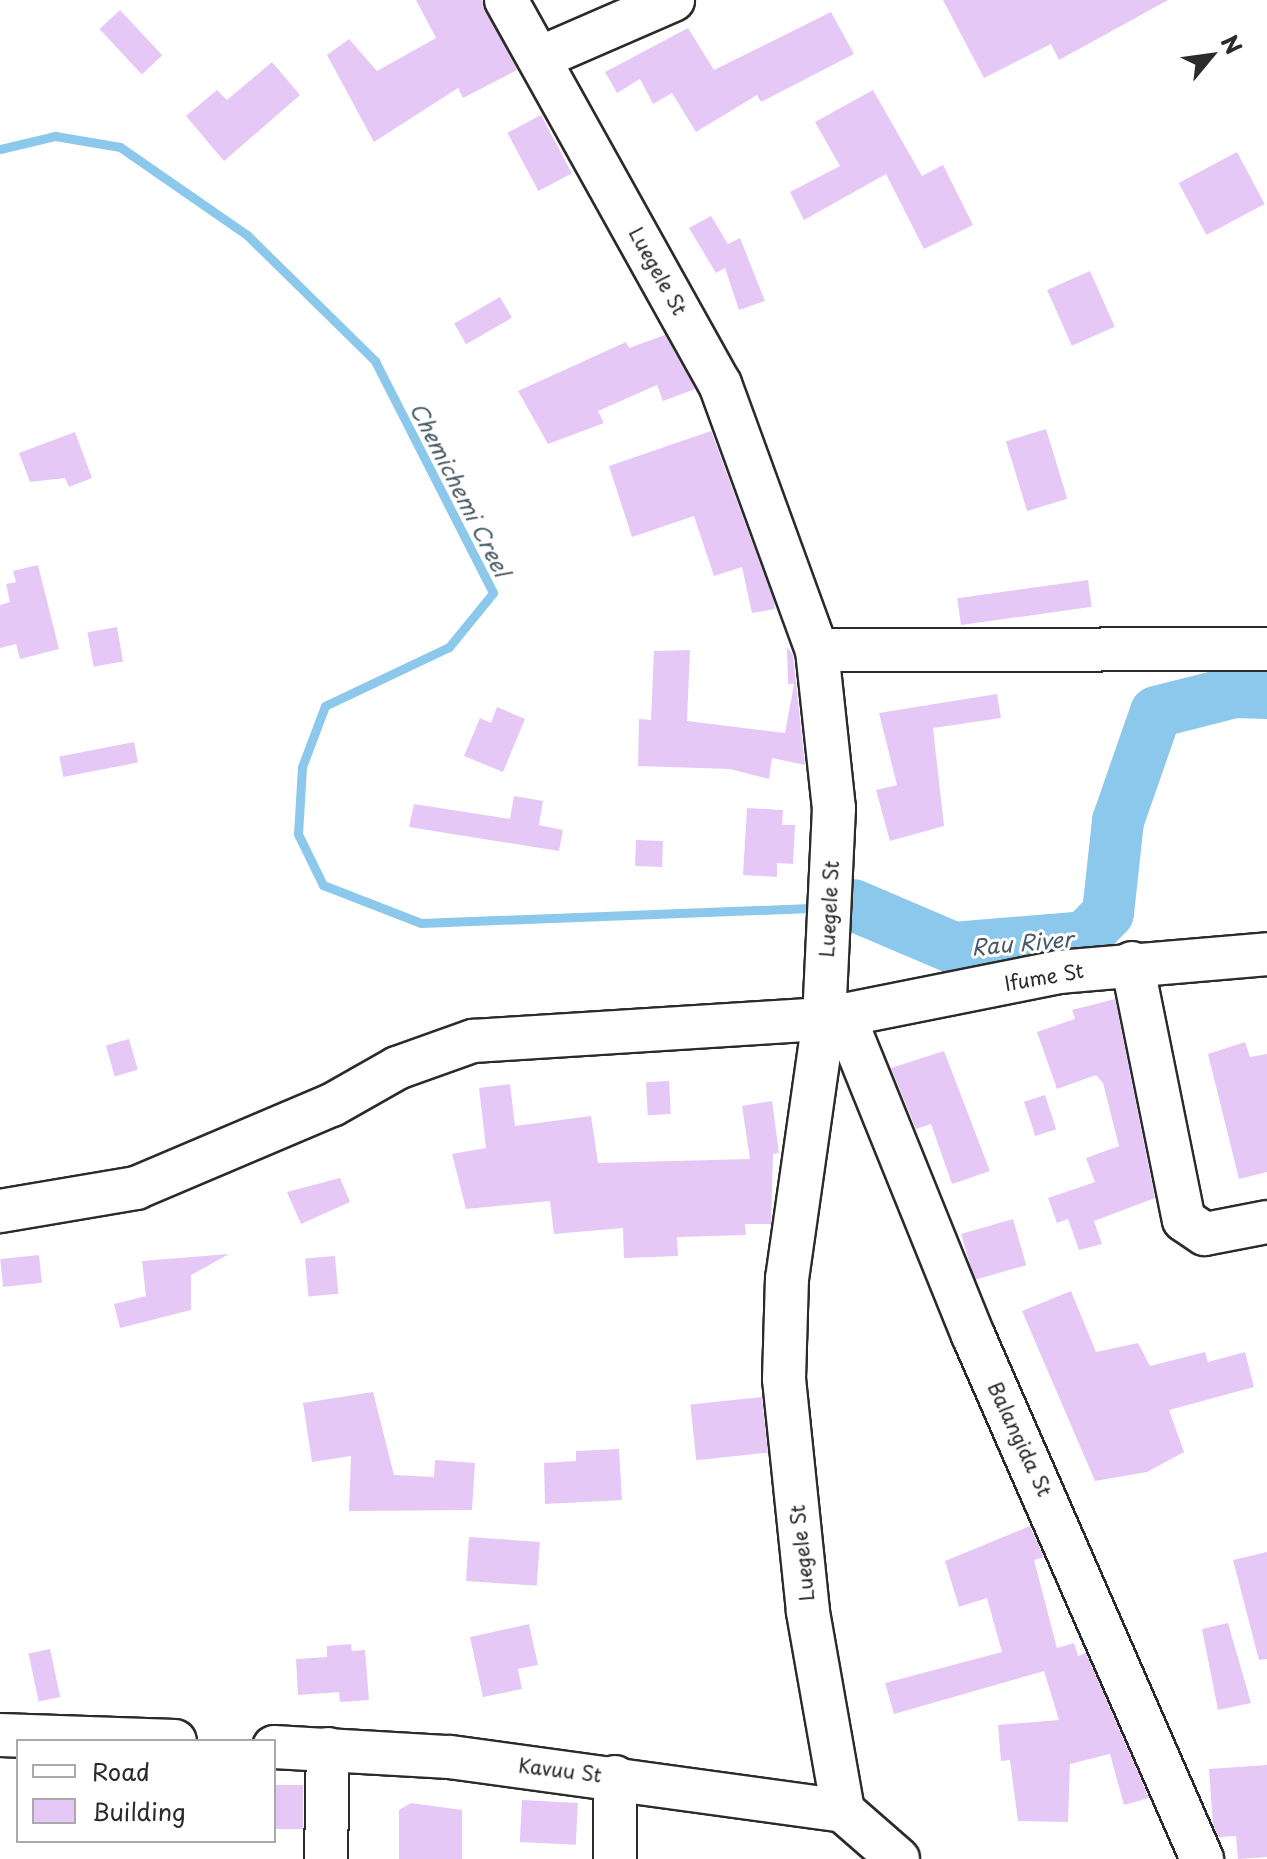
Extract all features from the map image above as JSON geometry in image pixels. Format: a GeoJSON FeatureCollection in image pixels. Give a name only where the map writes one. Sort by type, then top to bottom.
{"type":"FeatureCollection","features":[{"type":"Feature","properties":{"kind":"street","name":"Luegele St"},"geometry":{"type":"LineString","coordinates":[[506,0],[542,57],[720,384],[817,650],[834,808],[834,1017],[787,1278],[784,1379],[808,1612],[843,1811]]}},
{"type":"Feature","properties":{"kind":"street"},"geometry":{"type":"LineString","coordinates":[[542,57],[673,0]]}},
{"type":"Feature","properties":{"kind":"street"},"geometry":{"type":"LineString","coordinates":[[817,650],[1267,649]]}},
{"type":"Feature","properties":{"kind":"street","name":"Ifume St"},"geometry":{"type":"LineString","coordinates":[[0,1211],[136,1188],[332,1105],[397,1068],[473,1041],[834,1017],[1132,963],[1267,954]]}},
{"type":"Feature","properties":{"kind":"street"},"geometry":{"type":"LineString","coordinates":[[1132,963],[1184,1220],[1205,1234],[1267,1222]]}},
{"type":"Feature","properties":{"kind":"street","name":"Balangida St"},"geometry":{"type":"LineString","coordinates":[[834,1017],[1202,1859]]}},
{"type":"Feature","properties":{"kind":"street"},"geometry":{"type":"LineString","coordinates":[[0,1735],[117,1739]]}},
{"type":"Feature","properties":{"kind":"street","name":"Kavuu St"},"geometry":{"type":"LineString","coordinates":[[276,1747],[328,1749],[615,1777],[843,1811]]}},
{"type":"Feature","properties":{"kind":"street"},"geometry":{"type":"LineString","coordinates":[[326,1859],[328,1749]]}},
{"type":"Feature","properties":{"kind":"street"},"geometry":{"type":"LineString","coordinates":[[615,1777],[615,1859]]}},
{"type":"Feature","properties":{"kind":"street"},"geometry":{"type":"LineString","coordinates":[[843,1811],[898,1859]]}},
{"type":"Feature","properties":{"kind":"building"},"geometry":{"type":"Polygon","coordinates":[[[416,0],[482,0],[517,70],[463,98],[458,88],[374,142],[327,55],[349,39],[377,71],[436,38],[416,0]]]}},
{"type":"Feature","properties":{"kind":"building"},"geometry":{"type":"Polygon","coordinates":[[[943,0],[1168,0],[1059,60],[1051,44],[984,78],[943,0]]]}},
{"type":"Feature","properties":{"kind":"building"},"geometry":{"type":"Polygon","coordinates":[[[120,10],[162,55],[142,74],[100,29],[120,10]]]}},
{"type":"Feature","properties":{"kind":"building"},"geometry":{"type":"Polygon","coordinates":[[[831,12],[854,54],[761,102],[757,95],[696,132],[672,93],[653,104],[640,79],[617,93],[605,72],[688,28],[714,70],[831,12]]]}},
{"type":"Feature","properties":{"kind":"building"},"geometry":{"type":"Polygon","coordinates":[[[272,62],[300,95],[224,161],[186,116],[217,90],[227,100],[272,62]]]}},
{"type":"Feature","properties":{"kind":"building"},"geometry":{"type":"Polygon","coordinates":[[[873,90],[922,176],[943,165],[973,225],[924,249],[886,174],[804,220],[790,192],[840,166],[815,122],[873,90]]]}},
{"type":"Feature","properties":{"kind":"building"},"geometry":{"type":"Polygon","coordinates":[[[541,115],[572,173],[538,191],[507,133],[541,115]]]}},
{"type":"Feature","properties":{"kind":"building"},"geometry":{"type":"Polygon","coordinates":[[[1237,152],[1265,204],[1206,235],[1179,183],[1237,152]]]}},
{"type":"Feature","properties":{"kind":"building"},"geometry":{"type":"Polygon","coordinates":[[[711,216],[728,244],[740,238],[765,301],[739,310],[725,268],[716,273],[689,228],[711,216]]]}},
{"type":"Feature","properties":{"kind":"building"},"geometry":{"type":"Polygon","coordinates":[[[1090,271],[1115,327],[1072,346],[1047,290],[1090,271]]]}},
{"type":"Feature","properties":{"kind":"building"},"geometry":{"type":"Polygon","coordinates":[[[500,297],[512,318],[466,344],[454,324],[500,297]]]}},
{"type":"Feature","properties":{"kind":"building"},"geometry":{"type":"Polygon","coordinates":[[[665,335],[695,389],[663,401],[657,385],[598,411],[604,423],[548,444],[518,391],[626,342],[629,348],[665,335]]]}},
{"type":"Feature","properties":{"kind":"building"},"geometry":{"type":"Polygon","coordinates":[[[1046,429],[1067,499],[1027,511],[1006,441],[1046,429]]]}},
{"type":"Feature","properties":{"kind":"building"},"geometry":{"type":"Polygon","coordinates":[[[711,431],[775,609],[752,613],[742,567],[714,576],[694,516],[632,537],[609,466],[711,431]]]}},
{"type":"Feature","properties":{"kind":"building"},"geometry":{"type":"Polygon","coordinates":[[[75,432],[92,478],[69,487],[65,478],[30,482],[19,453],[75,432]]]}},
{"type":"Feature","properties":{"kind":"building"},"geometry":{"type":"Polygon","coordinates":[[[38,565],[59,649],[20,659],[16,644],[0,648],[0,605],[10,602],[6,584],[16,582],[13,571],[38,565]]]}},
{"type":"Feature","properties":{"kind":"building"},"geometry":{"type":"Polygon","coordinates":[[[1088,580],[1092,607],[961,625],[957,598],[1088,580]]]}},
{"type":"Feature","properties":{"kind":"building"},"geometry":{"type":"Polygon","coordinates":[[[117,627],[123,661],[94,667],[87,632],[117,627]]]}},
{"type":"Feature","properties":{"kind":"building"},"geometry":{"type":"Polygon","coordinates":[[[787,647],[793,655],[805,765],[772,758],[769,779],[730,769],[638,766],[639,719],[651,720],[654,651],[690,650],[687,721],[785,733],[794,684],[788,684],[787,647]]]}},
{"type":"Feature","properties":{"kind":"building"},"geometry":{"type":"Polygon","coordinates":[[[997,694],[1001,718],[933,728],[944,826],[890,841],[876,790],[897,785],[879,713],[997,694]]]}},
{"type":"Feature","properties":{"kind":"building"},"geometry":{"type":"Polygon","coordinates":[[[497,707],[525,719],[503,772],[464,756],[480,718],[491,723],[497,707]]]}},
{"type":"Feature","properties":{"kind":"building"},"geometry":{"type":"Polygon","coordinates":[[[134,742],[138,763],[63,777],[59,757],[134,742]]]}},
{"type":"Feature","properties":{"kind":"building"},"geometry":{"type":"Polygon","coordinates":[[[514,796],[543,801],[539,825],[563,830],[559,851],[409,827],[414,804],[510,819],[514,796]]]}},
{"type":"Feature","properties":{"kind":"building"},"geometry":{"type":"Polygon","coordinates":[[[747,808],[783,810],[782,825],[795,825],[793,864],[777,863],[777,877],[743,875],[747,808]]]}},
{"type":"Feature","properties":{"kind":"building"},"geometry":{"type":"Polygon","coordinates":[[[636,840],[663,841],[662,867],[635,866],[636,840]]]}},
{"type":"Feature","properties":{"kind":"building"},"geometry":{"type":"Polygon","coordinates":[[[1115,999],[1155,1198],[1094,1221],[1102,1244],[1079,1250],[1068,1219],[1057,1223],[1048,1198],[1095,1182],[1086,1158],[1119,1146],[1103,1083],[1096,1075],[1057,1089],[1037,1032],[1075,1019],[1072,1010],[1115,999]]]}},
{"type":"Feature","properties":{"kind":"building"},"geometry":{"type":"Polygon","coordinates":[[[129,1039],[138,1070],[115,1076],[106,1046],[129,1039]]]}},
{"type":"Feature","properties":{"kind":"building"},"geometry":{"type":"Polygon","coordinates":[[[1245,1042],[1250,1057],[1267,1054],[1267,1172],[1239,1179],[1208,1054],[1245,1042]]]}},
{"type":"Feature","properties":{"kind":"building"},"geometry":{"type":"Polygon","coordinates":[[[944,1051],[990,1171],[952,1184],[931,1124],[916,1129],[891,1068],[944,1051]]]}},
{"type":"Feature","properties":{"kind":"building"},"geometry":{"type":"Polygon","coordinates":[[[669,1081],[671,1114],[648,1115],[646,1082],[669,1081]]]}},
{"type":"Feature","properties":{"kind":"building"},"geometry":{"type":"Polygon","coordinates":[[[510,1084],[515,1126],[591,1116],[598,1163],[750,1159],[742,1106],[772,1101],[779,1153],[773,1154],[771,1224],[745,1224],[746,1235],[677,1237],[678,1256],[624,1258],[623,1228],[554,1234],[550,1201],[466,1209],[452,1154],[486,1148],[479,1088],[510,1084]]]}},
{"type":"Feature","properties":{"kind":"building"},"geometry":{"type":"Polygon","coordinates":[[[1045,1095],[1056,1129],[1035,1136],[1024,1102],[1045,1095]]]}},
{"type":"Feature","properties":{"kind":"building"},"geometry":{"type":"Polygon","coordinates":[[[340,1178],[350,1202],[301,1224],[287,1192],[340,1178]]]}},
{"type":"Feature","properties":{"kind":"building"},"geometry":{"type":"Polygon","coordinates":[[[1013,1219],[1026,1265],[974,1280],[961,1234],[1013,1219]]]}},
{"type":"Feature","properties":{"kind":"building"},"geometry":{"type":"Polygon","coordinates":[[[229,1254],[191,1275],[191,1310],[120,1328],[114,1304],[146,1296],[142,1261],[229,1254]]]}},
{"type":"Feature","properties":{"kind":"building"},"geometry":{"type":"Polygon","coordinates":[[[39,1255],[42,1283],[3,1287],[0,1259],[39,1255]]]}},
{"type":"Feature","properties":{"kind":"building"},"geometry":{"type":"Polygon","coordinates":[[[335,1256],[338,1294],[308,1296],[305,1259],[335,1256]]]}},
{"type":"Feature","properties":{"kind":"building"},"geometry":{"type":"Polygon","coordinates":[[[1071,1291],[1096,1352],[1138,1343],[1150,1366],[1205,1352],[1208,1362],[1245,1352],[1254,1387],[1169,1410],[1184,1452],[1147,1472],[1095,1481],[1022,1311],[1071,1291]]]}},
{"type":"Feature","properties":{"kind":"building"},"geometry":{"type":"Polygon","coordinates":[[[373,1392],[394,1475],[434,1477],[435,1460],[475,1463],[472,1510],[349,1511],[351,1456],[312,1462],[303,1403],[373,1392]]]}},
{"type":"Feature","properties":{"kind":"building"},"geometry":{"type":"Polygon","coordinates":[[[762,1397],[768,1453],[696,1460],[690,1405],[762,1397]]]}},
{"type":"Feature","properties":{"kind":"building"},"geometry":{"type":"Polygon","coordinates":[[[619,1449],[622,1500],[545,1504],[544,1463],[576,1461],[576,1451],[619,1449]]]}},
{"type":"Feature","properties":{"kind":"building"},"geometry":{"type":"Polygon","coordinates":[[[1030,1526],[1044,1557],[1034,1560],[1057,1648],[1074,1643],[1078,1656],[1086,1653],[1149,1798],[1124,1805],[1110,1754],[1070,1764],[1068,1822],[1018,1821],[1010,1760],[1001,1761],[998,1725],[1059,1720],[1044,1671],[894,1714],[885,1683],[1002,1652],[987,1598],[959,1607],[945,1561],[1030,1526]]]}},
{"type":"Feature","properties":{"kind":"building"},"geometry":{"type":"Polygon","coordinates":[[[469,1537],[540,1542],[537,1586],[466,1581],[469,1537]]]}},
{"type":"Feature","properties":{"kind":"building"},"geometry":{"type":"Polygon","coordinates":[[[1267,1552],[1267,1659],[1259,1660],[1233,1560],[1267,1552]]]}},
{"type":"Feature","properties":{"kind":"building"},"geometry":{"type":"Polygon","coordinates":[[[1228,1623],[1251,1703],[1218,1710],[1202,1629],[1228,1623]]]}},
{"type":"Feature","properties":{"kind":"building"},"geometry":{"type":"Polygon","coordinates":[[[529,1624],[538,1665],[518,1669],[522,1689],[483,1697],[470,1637],[529,1624]]]}},
{"type":"Feature","properties":{"kind":"building"},"geometry":{"type":"Polygon","coordinates":[[[351,1644],[352,1651],[365,1650],[369,1700],[340,1702],[339,1692],[298,1695],[296,1659],[327,1657],[327,1646],[351,1644]]]}},
{"type":"Feature","properties":{"kind":"building"},"geometry":{"type":"Polygon","coordinates":[[[50,1649],[60,1697],[39,1702],[28,1654],[50,1649]]]}},
{"type":"Feature","properties":{"kind":"building"},"geometry":{"type":"Polygon","coordinates":[[[1267,1765],[1267,1857],[1238,1859],[1236,1836],[1219,1837],[1213,1825],[1209,1769],[1267,1765]]]}},
{"type":"Feature","properties":{"kind":"building"},"geometry":{"type":"Polygon","coordinates":[[[276,1785],[303,1785],[303,1829],[276,1829],[276,1785]]]}},
{"type":"Feature","properties":{"kind":"building"},"geometry":{"type":"Polygon","coordinates":[[[522,1800],[578,1803],[576,1845],[520,1842],[522,1800]]]}},
{"type":"Feature","properties":{"kind":"building"},"geometry":{"type":"Polygon","coordinates":[[[411,1803],[462,1810],[462,1859],[399,1859],[399,1810],[411,1803]]]}},
{"type":"Feature","properties":{"kind":"waterway","name":"Chemichemi Creel"},"geometry":{"type":"LineString","coordinates":[[0,149],[55,136],[120,147],[247,235],[375,361],[493,593],[449,647],[325,706],[302,767],[298,834],[323,885],[421,923],[805,908]]}},
{"type":"Feature","properties":{"kind":"waterway","name":"Rau River"},"geometry":{"type":"LineString","coordinates":[[853,905],[954,948],[1085,937],[1108,913],[1118,821],[1156,712],[1235,692],[1267,693]]}}]}
